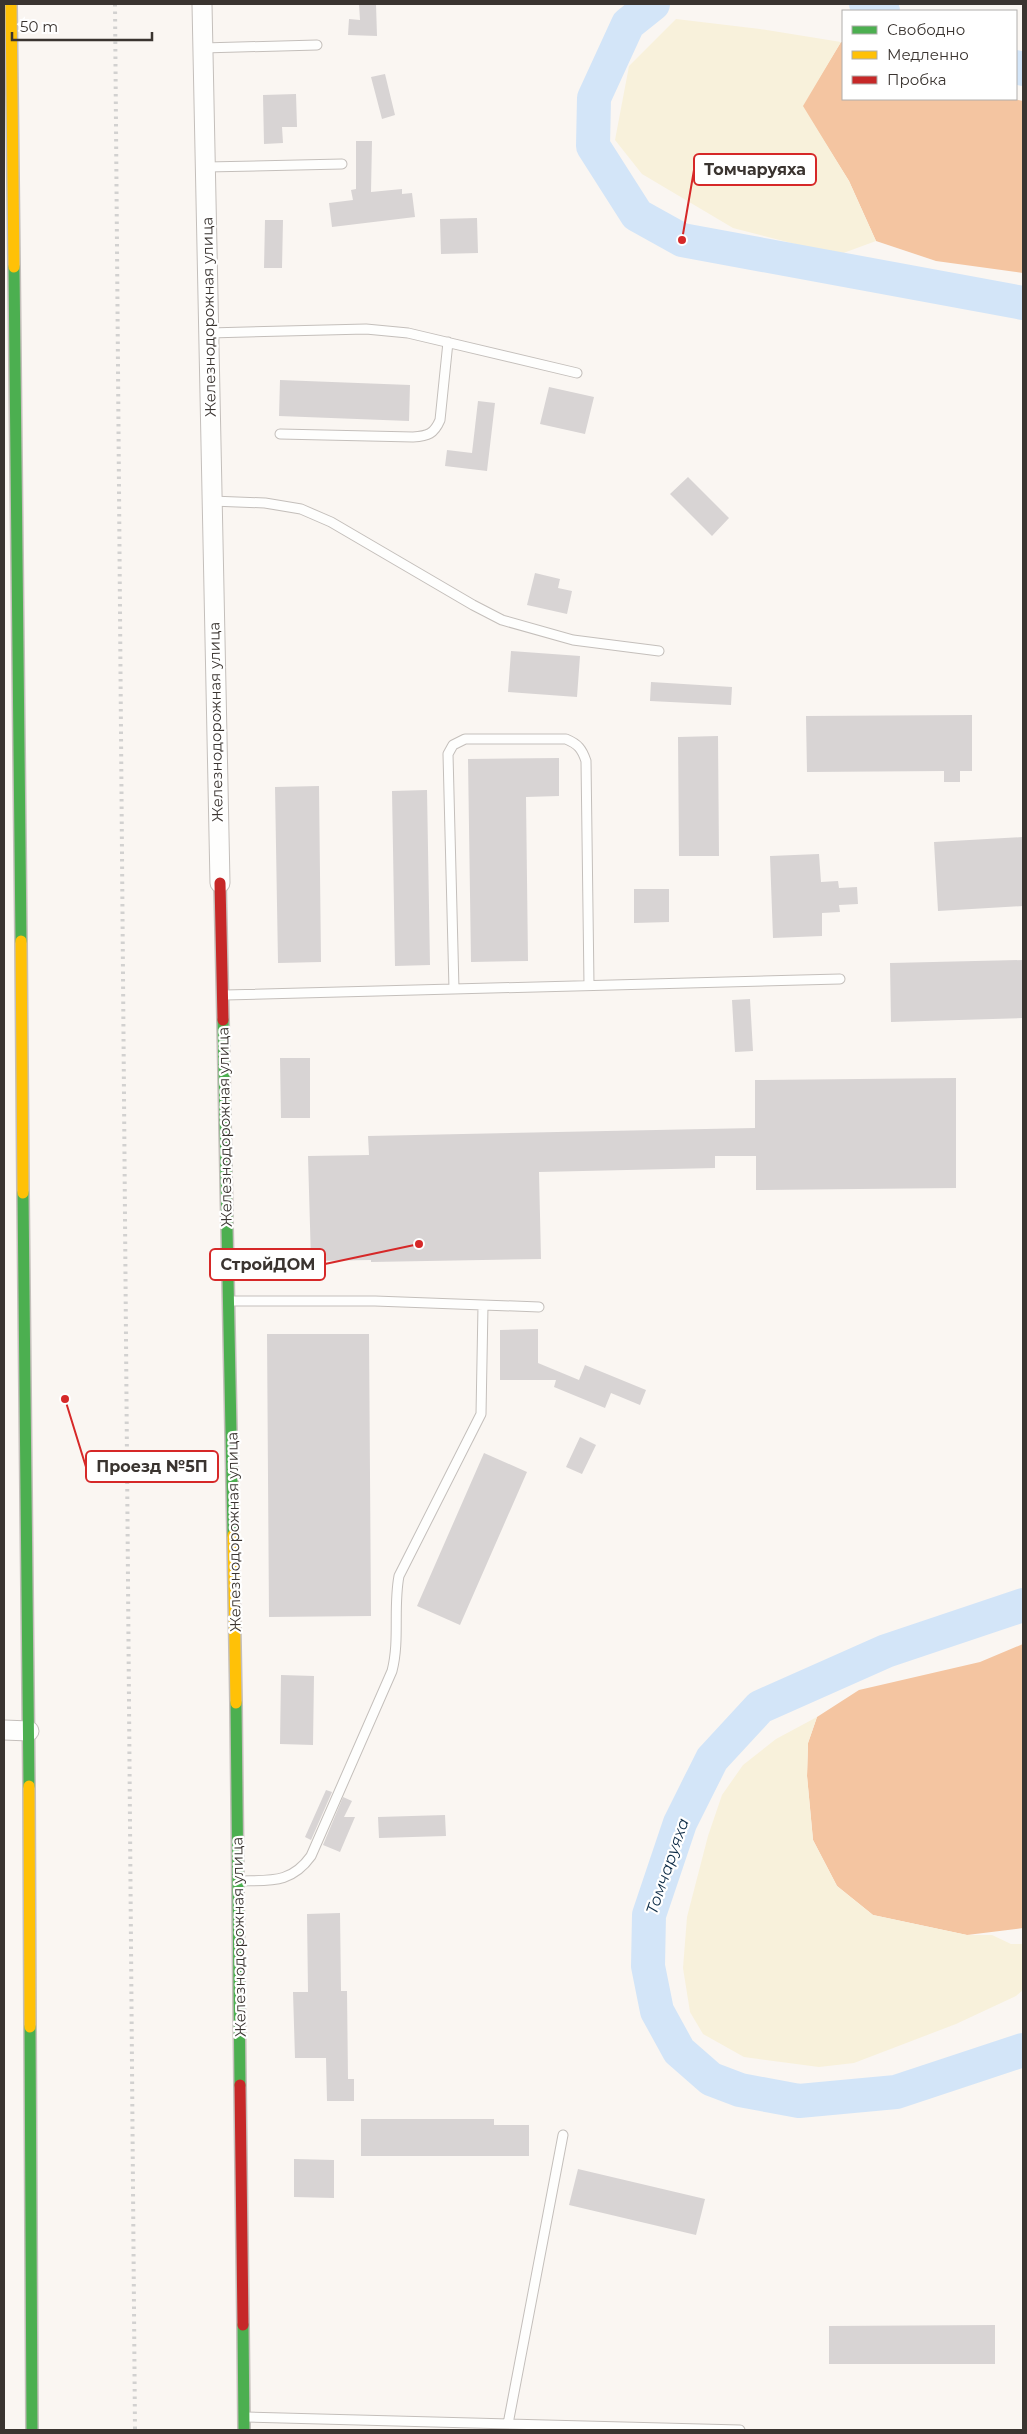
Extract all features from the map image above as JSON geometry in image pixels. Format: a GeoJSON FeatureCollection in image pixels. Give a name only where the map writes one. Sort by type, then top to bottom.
{"type":"FeatureCollection","features":[{"type":"Feature","properties":{"kind":"main road"},"geometry":{"type":"LineString","coordinates":[[12,4],[8,274],[29,1731],[32,2430]]}},
{"type":"Feature","properties":{"kind":"main road","name":"Железнодорожная улица"},"geometry":{"type":"LineString","coordinates":[[220,883],[230,1301],[239,1880],[244,2430]]}},
{"type":"Feature","properties":{"kind":"street","name":"Железнодорожная улица"},"geometry":{"type":"LineString","coordinates":[[202,4],[220,883]]}},
{"type":"Feature","properties":{"kind":"street"},"geometry":{"type":"LineString","coordinates":[[4,1730],[29,1731]]}},
{"type":"Feature","properties":{"kind":"lane"},"geometry":{"type":"LineString","coordinates":[[203,48],[317,45]]}},
{"type":"Feature","properties":{"kind":"lane"},"geometry":{"type":"LineString","coordinates":[[206,167],[342,164]]}},
{"type":"Feature","properties":{"kind":"lane"},"geometry":{"type":"LineString","coordinates":[[209,333],[366,329],[408,332],[577,373]]}},
{"type":"Feature","properties":{"kind":"lane"},"geometry":{"type":"LineString","coordinates":[[280,434],[426,436],[435,431],[440,420],[448,342]]}},
{"type":"Feature","properties":{"kind":"lane"},"geometry":{"type":"LineString","coordinates":[[212,501],[265,504],[301,509],[331,522],[502,620],[573,640],[659,651]]}},
{"type":"Feature","properties":{"kind":"lane"},"geometry":{"type":"LineString","coordinates":[[454,989],[448,754],[453,745],[465,739],[566,739],[576,743],[582,750],[586,761],[590,985]]}},
{"type":"Feature","properties":{"kind":"lane"},"geometry":{"type":"LineString","coordinates":[[222,995],[840,979]]}},
{"type":"Feature","properties":{"kind":"lane"},"geometry":{"type":"LineString","coordinates":[[230,1301],[375,1301],[539,1307]]}},
{"type":"Feature","properties":{"kind":"lane"},"geometry":{"type":"LineString","coordinates":[[239,1880],[284,1878],[304,1866],[311,1856],[388,1680],[396,1655],[397,1589],[400,1576],[481,1414],[484,1306]]}},
{"type":"Feature","properties":{"kind":"lane"},"geometry":{"type":"LineString","coordinates":[[508,2424],[563,2135]]}},
{"type":"Feature","properties":{"kind":"lane"},"geometry":{"type":"LineString","coordinates":[[244,2417],[740,2430]]}},
{"type":"Feature","properties":{"kind":"shaded area"},"geometry":{"type":"Polygon","coordinates":[[[841,42],[842,100],[1023,101],[1023,273],[936,261],[876,241],[849,181],[802,106],[841,42]]]}},
{"type":"Feature","properties":{"kind":"shaded area"},"geometry":{"type":"Polygon","coordinates":[[[1023,1644],[1023,1928],[967,1935],[873,1915],[837,1886],[813,1840],[807,1776],[808,1743],[817,1717],[859,1690],[980,1662],[1023,1644]]]}},
{"type":"Feature","properties":{"kind":"sand"},"geometry":{"type":"Polygon","coordinates":[[[676,19],[760,29],[841,42],[803,106],[849,181],[876,241],[838,255],[733,228],[642,174],[615,140],[629,66],[676,19]]]}},
{"type":"Feature","properties":{"kind":"sand"},"geometry":{"type":"Polygon","coordinates":[[[817,1717],[808,1743],[807,1776],[813,1840],[837,1886],[873,1915],[967,1935],[992,1935],[1011,1944],[1023,1944],[1023,1990],[1016,1996],[956,2024],[854,2063],[819,2067],[744,2057],[703,2034],[690,2012],[683,1968],[687,1917],[708,1836],[722,1795],[743,1765],[776,1739],[817,1717]]]}},
{"type":"Feature","properties":{"kind":"building"},"geometry":{"type":"Polygon","coordinates":[[[359,4],[376,4],[377,36],[348,35],[349,19],[360,20],[359,4]]]}},
{"type":"Feature","properties":{"kind":"building"},"geometry":{"type":"Polygon","coordinates":[[[385,74],[395,115],[382,119],[371,77],[385,74]]]}},
{"type":"Feature","properties":{"kind":"building"},"geometry":{"type":"Polygon","coordinates":[[[296,94],[297,127],[282,127],[283,143],[264,144],[263,95],[296,94]]]}},
{"type":"Feature","properties":{"kind":"building"},"geometry":{"type":"Polygon","coordinates":[[[356,141],[372,141],[371,192],[402,189],[402,194],[412,193],[415,217],[332,227],[329,203],[353,200],[351,190],[356,189],[356,141]]]}},
{"type":"Feature","properties":{"kind":"building"},"geometry":{"type":"Polygon","coordinates":[[[477,218],[478,253],[441,254],[440,219],[477,218]]]}},
{"type":"Feature","properties":{"kind":"building"},"geometry":{"type":"Polygon","coordinates":[[[265,220],[283,220],[282,268],[264,268],[265,220]]]}},
{"type":"Feature","properties":{"kind":"building"},"geometry":{"type":"Polygon","coordinates":[[[280,380],[410,385],[409,421],[279,416],[280,380]]]}},
{"type":"Feature","properties":{"kind":"building"},"geometry":{"type":"Polygon","coordinates":[[[549,387],[594,397],[585,434],[540,424],[549,387]]]}},
{"type":"Feature","properties":{"kind":"building"},"geometry":{"type":"Polygon","coordinates":[[[478,401],[495,403],[487,471],[445,466],[447,450],[472,453],[478,401]]]}},
{"type":"Feature","properties":{"kind":"building"},"geometry":{"type":"Polygon","coordinates":[[[688,477],[729,518],[712,536],[670,494],[688,477]]]}},
{"type":"Feature","properties":{"kind":"building"},"geometry":{"type":"Polygon","coordinates":[[[535,573],[560,579],[558,588],[572,591],[567,614],[527,605],[535,573]]]}},
{"type":"Feature","properties":{"kind":"building"},"geometry":{"type":"Polygon","coordinates":[[[511,651],[580,656],[577,697],[508,692],[511,651]]]}},
{"type":"Feature","properties":{"kind":"building"},"geometry":{"type":"Polygon","coordinates":[[[651,682],[732,687],[731,705],[650,701],[651,682]]]}},
{"type":"Feature","properties":{"kind":"building"},"geometry":{"type":"Polygon","coordinates":[[[972,715],[972,771],[960,771],[960,782],[944,782],[944,771],[807,772],[806,716],[972,715]]]}},
{"type":"Feature","properties":{"kind":"building"},"geometry":{"type":"Polygon","coordinates":[[[718,736],[719,856],[679,856],[678,737],[718,736]]]}},
{"type":"Feature","properties":{"kind":"building"},"geometry":{"type":"Polygon","coordinates":[[[559,758],[559,796],[526,797],[528,961],[471,962],[468,759],[559,758]]]}},
{"type":"Feature","properties":{"kind":"building"},"geometry":{"type":"Polygon","coordinates":[[[319,786],[321,962],[278,963],[275,787],[319,786]]]}},
{"type":"Feature","properties":{"kind":"building"},"geometry":{"type":"Polygon","coordinates":[[[427,790],[430,965],[395,966],[392,791],[427,790]]]}},
{"type":"Feature","properties":{"kind":"building"},"geometry":{"type":"Polygon","coordinates":[[[1023,837],[1023,906],[938,911],[934,842],[1023,837]]]}},
{"type":"Feature","properties":{"kind":"building"},"geometry":{"type":"Polygon","coordinates":[[[819,854],[821,882],[838,881],[839,888],[857,887],[858,904],[839,905],[840,912],[822,913],[822,936],[773,938],[770,856],[819,854]]]}},
{"type":"Feature","properties":{"kind":"building"},"geometry":{"type":"Polygon","coordinates":[[[634,889],[669,889],[669,922],[634,923],[634,889]]]}},
{"type":"Feature","properties":{"kind":"building"},"geometry":{"type":"Polygon","coordinates":[[[1023,960],[1023,1018],[891,1022],[890,963],[1023,960]]]}},
{"type":"Feature","properties":{"kind":"building"},"geometry":{"type":"Polygon","coordinates":[[[750,999],[753,1051],[735,1052],[732,1000],[750,999]]]}},
{"type":"Feature","properties":{"kind":"building"},"geometry":{"type":"Polygon","coordinates":[[[280,1058],[310,1058],[310,1118],[281,1118],[280,1058]]]}},
{"type":"Feature","properties":{"kind":"building"},"geometry":{"type":"Polygon","coordinates":[[[956,1078],[956,1188],[756,1190],[756,1156],[715,1156],[715,1168],[539,1172],[541,1259],[371,1262],[371,1260],[311,1261],[308,1156],[369,1155],[368,1136],[755,1128],[755,1080],[956,1078]]]}},
{"type":"Feature","properties":{"kind":"building"},"geometry":{"type":"Polygon","coordinates":[[[538,1329],[538,1363],[579,1380],[585,1365],[646,1390],[640,1405],[611,1393],[605,1408],[554,1387],[556,1380],[500,1380],[500,1330],[538,1329]]]}},
{"type":"Feature","properties":{"kind":"building"},"geometry":{"type":"Polygon","coordinates":[[[267,1334],[369,1334],[371,1616],[269,1617],[267,1334]]]}},
{"type":"Feature","properties":{"kind":"building"},"geometry":{"type":"Polygon","coordinates":[[[580,1437],[596,1445],[582,1474],[566,1467],[580,1437]]]}},
{"type":"Feature","properties":{"kind":"building"},"geometry":{"type":"Polygon","coordinates":[[[484,1453],[527,1472],[460,1625],[417,1606],[484,1453]]]}},
{"type":"Feature","properties":{"kind":"building"},"geometry":{"type":"Polygon","coordinates":[[[281,1675],[314,1676],[313,1745],[280,1744],[281,1675]]]}},
{"type":"Feature","properties":{"kind":"building"},"geometry":{"type":"Polygon","coordinates":[[[326,1790],[332,1792],[311,1840],[305,1837],[326,1790]]]}},
{"type":"Feature","properties":{"kind":"building"},"geometry":{"type":"Polygon","coordinates":[[[343,1797],[352,1801],[344,1817],[355,1817],[340,1852],[323,1845],[343,1797]]]}},
{"type":"Feature","properties":{"kind":"building"},"geometry":{"type":"Polygon","coordinates":[[[445,1815],[446,1836],[379,1838],[378,1817],[445,1815]]]}},
{"type":"Feature","properties":{"kind":"building"},"geometry":{"type":"Polygon","coordinates":[[[340,1913],[341,1991],[347,1991],[348,2079],[354,2079],[354,2101],[327,2101],[326,2058],[295,2058],[293,1992],[308,1992],[307,1914],[340,1913]]]}},
{"type":"Feature","properties":{"kind":"building"},"geometry":{"type":"Polygon","coordinates":[[[361,2119],[494,2119],[494,2125],[529,2125],[529,2156],[361,2156],[361,2119]]]}},
{"type":"Feature","properties":{"kind":"building"},"geometry":{"type":"Polygon","coordinates":[[[294,2159],[334,2160],[334,2198],[294,2197],[294,2159]]]}},
{"type":"Feature","properties":{"kind":"building"},"geometry":{"type":"Polygon","coordinates":[[[578,2169],[705,2199],[696,2235],[569,2205],[578,2169]]]}},
{"type":"Feature","properties":{"kind":"building"},"geometry":{"type":"Polygon","coordinates":[[[995,2325],[995,2364],[829,2364],[829,2326],[995,2325]]]}},
{"type":"Feature","properties":{"kind":"waterway","name":"Томчаруяха"},"geometry":{"type":"LineString","coordinates":[[653,4],[628,24],[594,98],[593,146],[637,215],[682,240],[1023,303]]}},
{"type":"Feature","properties":{"kind":"waterway","name":"Томчаруяха"},"geometry":{"type":"LineString","coordinates":[[866,4],[881,10]]}},
{"type":"Feature","properties":{"kind":"waterway","name":"Томчаруяха"},"geometry":{"type":"LineString","coordinates":[[1017,67],[1023,69]]}},
{"type":"Feature","properties":{"kind":"waterway","name":"Томчаруяха"},"geometry":{"type":"LineString","coordinates":[[1023,1605],[886,1651],[760,1707],[712,1759],[680,1823],[649,1915],[648,1966],[657,2011],[679,2051],[711,2079],[740,2090],[799,2101],[896,2092],[1023,2050]]}},
{"type":"Feature","properties":{"kind":"railway"},"geometry":{"type":"LineString","coordinates":[[115,4],[135,2430]]}},
{"type":"Feature","properties":{"kind":"traffic: fast"},"geometry":{"type":"LineString","coordinates":[[14,267],[21,941]]}},
{"type":"Feature","properties":{"kind":"traffic: fast"},"geometry":{"type":"LineString","coordinates":[[223,1020],[233,1535]]}},
{"type":"Feature","properties":{"kind":"traffic: fast"},"geometry":{"type":"LineString","coordinates":[[23,1193],[29,1786]]}},
{"type":"Feature","properties":{"kind":"traffic: fast"},"geometry":{"type":"LineString","coordinates":[[236,1703],[240,2085]]}},
{"type":"Feature","properties":{"kind":"traffic: fast"},"geometry":{"type":"LineString","coordinates":[[30,2027],[32,2430]]}},
{"type":"Feature","properties":{"kind":"traffic: fast"},"geometry":{"type":"LineString","coordinates":[[243,2325],[244,2430]]}},
{"type":"Feature","properties":{"kind":"traffic: slow"},"geometry":{"type":"LineString","coordinates":[[11,4],[14,267]]}},
{"type":"Feature","properties":{"kind":"traffic: slow"},"geometry":{"type":"LineString","coordinates":[[21,941],[23,1193]]}},
{"type":"Feature","properties":{"kind":"traffic: slow"},"geometry":{"type":"LineString","coordinates":[[233,1535],[236,1703]]}},
{"type":"Feature","properties":{"kind":"traffic: slow"},"geometry":{"type":"LineString","coordinates":[[29,1786],[30,2027]]}},
{"type":"Feature","properties":{"kind":"traffic: jam"},"geometry":{"type":"LineString","coordinates":[[220,883],[223,1020]]}},
{"type":"Feature","properties":{"kind":"traffic: jam"},"geometry":{"type":"LineString","coordinates":[[240,2085],[243,2325]]}},
{"type":"Feature","properties":{"kind":"place","name":"Томчаруяха"},"geometry":{"type":"Point","coordinates":[682,240]}},
{"type":"Feature","properties":{"kind":"place","name":"СтройДОМ"},"geometry":{"type":"Point","coordinates":[419,1244]}},
{"type":"Feature","properties":{"kind":"place","name":"Проезд №5П"},"geometry":{"type":"Point","coordinates":[65,1399]}}]}
